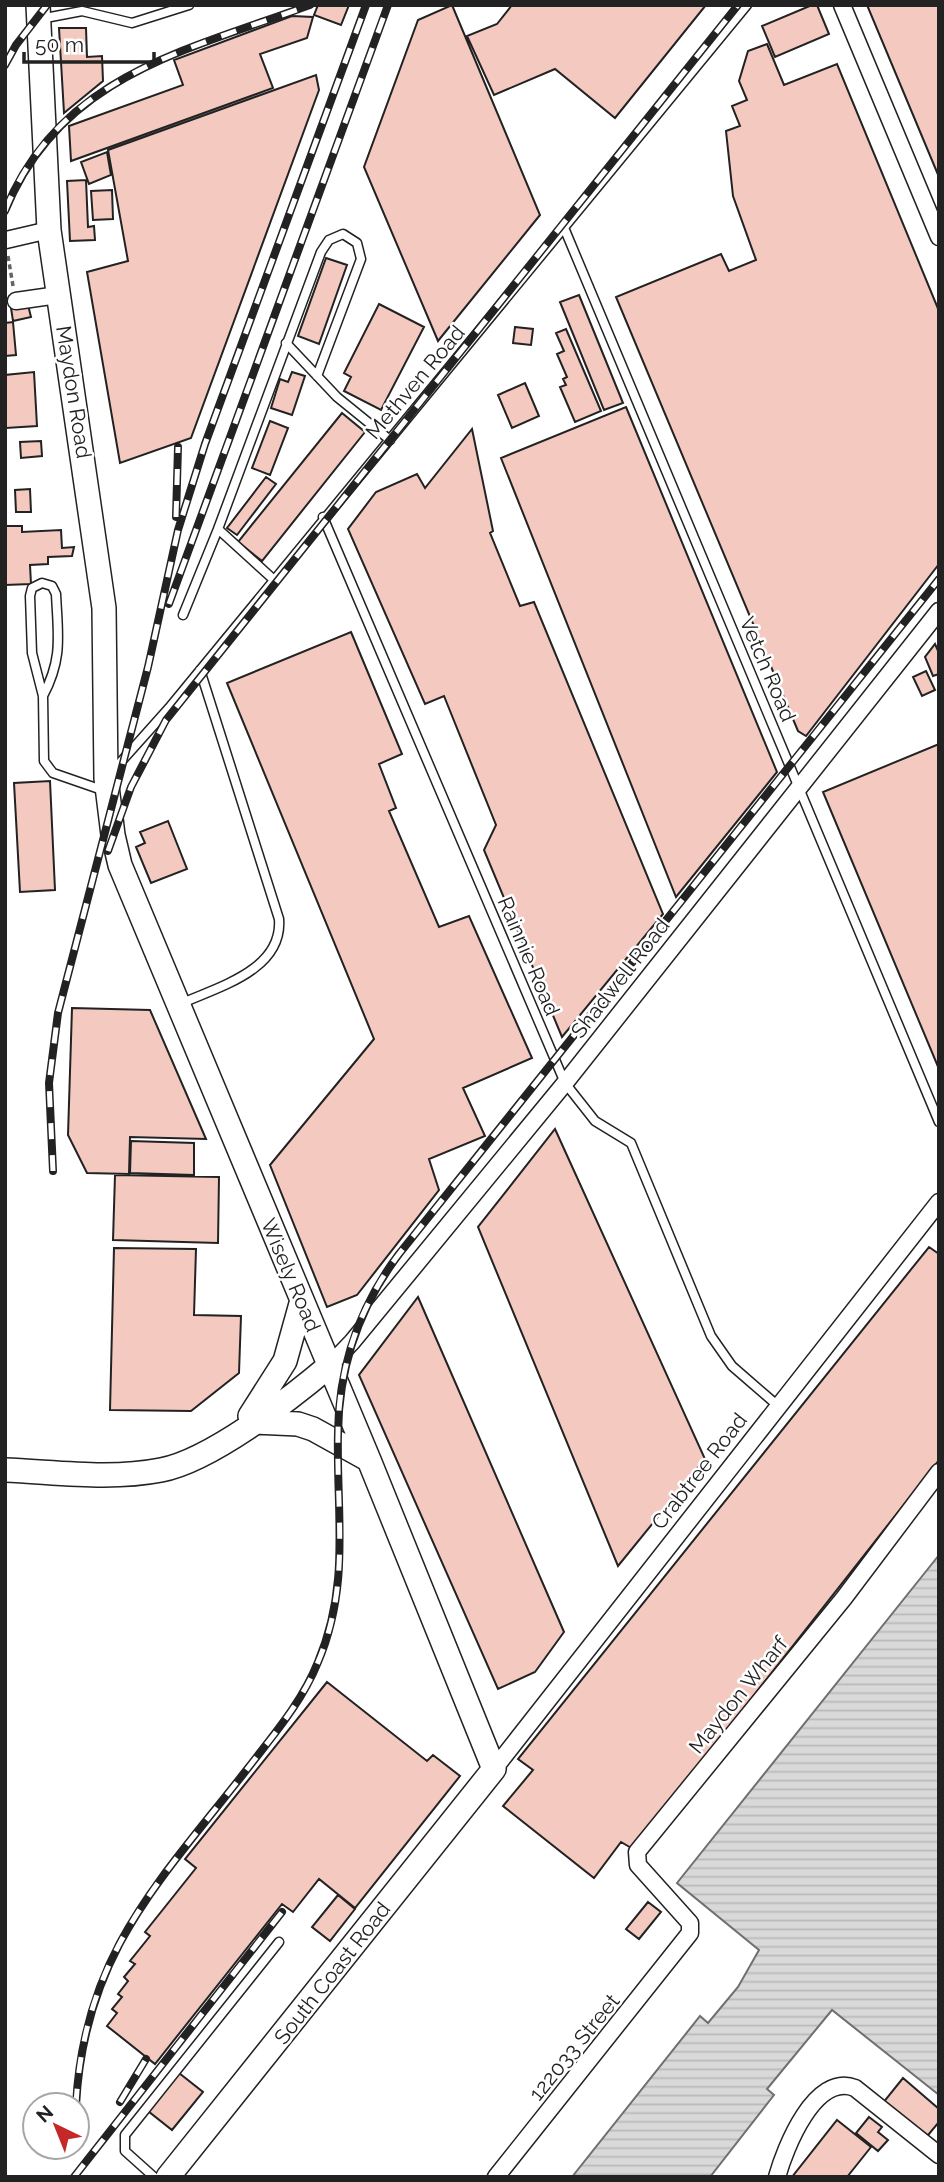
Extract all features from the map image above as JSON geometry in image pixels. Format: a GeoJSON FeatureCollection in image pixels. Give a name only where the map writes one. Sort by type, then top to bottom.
{"type":"FeatureCollection","features":[{"type":"Feature","properties":{"kind":"street"},"geometry":{"type":"LineString","coordinates":[[842,5],[939,237]]}},
{"type":"Feature","properties":{"kind":"street","name":"Maydon Road"},"geometry":{"type":"LineString","coordinates":[[38,9],[49,230],[104,608],[107,785]]}},
{"type":"Feature","properties":{"kind":"street"},"geometry":{"type":"LineString","coordinates":[[6,240],[49,230]]}},
{"type":"Feature","properties":{"kind":"street"},"geometry":{"type":"LineString","coordinates":[[16,301],[58,295]]}},
{"type":"Feature","properties":{"kind":"street","name":"Shadwell Road"},"geometry":{"type":"LineString","coordinates":[[329,1366],[565,1083],[939,611]]}},
{"type":"Feature","properties":{"kind":"street","name":"Wisely Road"},"geometry":{"type":"LineString","coordinates":[[107,785],[120,865],[369,1460],[494,1769]]}},
{"type":"Feature","properties":{"kind":"street","name":"Crabtree Road"},"geometry":{"type":"LineString","coordinates":[[494,1769],[777,1405],[939,1202]]}},
{"type":"Feature","properties":{"kind":"street"},"geometry":{"type":"LineString","coordinates":[[246,1426],[285,1361],[302,1300]]}},
{"type":"Feature","properties":{"kind":"street"},"geometry":{"type":"LineString","coordinates":[[5,1470],[124,1475],[163,1470],[193,1460],[246,1426],[329,1366]]}},
{"type":"Feature","properties":{"kind":"street"},"geometry":{"type":"LineString","coordinates":[[246,1426],[298,1424],[313,1429],[369,1460]]}},
{"type":"Feature","properties":{"kind":"street","name":"Maydon Wharf"},"geometry":{"type":"LineString","coordinates":[[684,1943],[690,1933],[690,1923],[640,1868],[637,1852],[844,1598],[939,1472]]}},
{"type":"Feature","properties":{"kind":"street","name":"South Coast Road"},"geometry":{"type":"LineString","coordinates":[[168,2177],[494,1769]]}},
{"type":"Feature","properties":{"kind":"street","name":"122033 Street"},"geometry":{"type":"LineString","coordinates":[[496,2177],[684,1943]]}},
{"type":"Feature","properties":{"kind":"street"},"geometry":{"type":"LineString","coordinates":[[777,2177],[788,2142],[798,2126],[820,2096],[837,2085],[845,2084],[855,2088],[939,2155]]}},
{"type":"Feature","properties":{"kind":"lane"},"geometry":{"type":"LineString","coordinates":[[38,9],[82,11],[132,23],[189,5]]}},
{"type":"Feature","properties":{"kind":"lane","name":"Methven Road"},"geometry":{"type":"LineString","coordinates":[[107,785],[323,517],[565,230],[747,5]]}},
{"type":"Feature","properties":{"kind":"lane","name":"Vetch Road"},"geometry":{"type":"LineString","coordinates":[[565,230],[939,1122]]}},
{"type":"Feature","properties":{"kind":"lane"},"geometry":{"type":"LineString","coordinates":[[183,614],[326,244],[336,235],[349,236],[357,243],[361,259],[317,376]]}},
{"type":"Feature","properties":{"kind":"lane"},"geometry":{"type":"LineString","coordinates":[[286,344],[346,405],[390,440]]}},
{"type":"Feature","properties":{"kind":"lane","name":"Rainnie Road"},"geometry":{"type":"LineString","coordinates":[[323,517],[565,1083],[595,1121],[631,1143],[711,1336],[732,1366],[777,1405]]}},
{"type":"Feature","properties":{"kind":"lane"},"geometry":{"type":"LineString","coordinates":[[218,529],[273,579]]}},
{"type":"Feature","properties":{"kind":"lane"},"geometry":{"type":"LineString","coordinates":[[43,696],[55,673],[59,650],[56,594],[52,586],[42,583],[32,588],[30,596],[33,653],[43,696],[46,766],[53,773],[107,785]]}},
{"type":"Feature","properties":{"kind":"lane"},"geometry":{"type":"LineString","coordinates":[[177,1005],[255,968],[278,943],[280,931],[279,919],[200,670]]}},
{"type":"Feature","properties":{"kind":"lane"},"geometry":{"type":"LineString","coordinates":[[154,2177],[125,2151],[125,2135],[279,1942]]}},
{"type":"Feature","properties":{"kind":"shaded area"},"geometry":{"type":"Polygon","coordinates":[[[939,1555],[939,2095],[832,2010],[767,2089],[774,2095],[710,2177],[572,2177],[700,2016],[708,2023],[738,1987],[759,1950],[677,1883],[939,1555]]]}},
{"type":"Feature","properties":{"kind":"building"},"geometry":{"type":"Polygon","coordinates":[[[318,5],[349,5],[341,25],[314,15],[318,5]]]}},
{"type":"Feature","properties":{"kind":"building"},"geometry":{"type":"Polygon","coordinates":[[[452,5],[540,215],[438,341],[364,167],[418,20],[452,5]]]}},
{"type":"Feature","properties":{"kind":"building"},"geometry":{"type":"Polygon","coordinates":[[[512,5],[706,5],[615,118],[555,69],[494,95],[467,36],[497,24],[512,5]]]}},
{"type":"Feature","properties":{"kind":"building"},"geometry":{"type":"Polygon","coordinates":[[[817,5],[829,34],[775,57],[762,26],[817,5]]]}},
{"type":"Feature","properties":{"kind":"building"},"geometry":{"type":"Polygon","coordinates":[[[867,5],[939,5],[939,177],[867,5]]]}},
{"type":"Feature","properties":{"kind":"building"},"geometry":{"type":"Polygon","coordinates":[[[292,16],[313,17],[307,38],[260,54],[273,88],[71,161],[69,126],[183,85],[174,60],[292,16]]]}},
{"type":"Feature","properties":{"kind":"building"},"geometry":{"type":"Polygon","coordinates":[[[59,28],[86,28],[87,57],[102,56],[103,81],[64,113],[59,28]]]}},
{"type":"Feature","properties":{"kind":"building"},"geometry":{"type":"Polygon","coordinates":[[[767,44],[784,85],[837,64],[939,311],[939,564],[806,736],[798,731],[616,297],[721,254],[729,271],[756,260],[733,196],[726,131],[740,126],[732,106],[747,100],[739,81],[748,51],[767,44]]]}},
{"type":"Feature","properties":{"kind":"building"},"geometry":{"type":"Polygon","coordinates":[[[316,75],[319,90],[191,438],[120,463],[87,272],[128,261],[108,150],[316,75]]]}},
{"type":"Feature","properties":{"kind":"building"},"geometry":{"type":"Polygon","coordinates":[[[107,152],[111,175],[89,184],[81,162],[107,152]]]}},
{"type":"Feature","properties":{"kind":"building"},"geometry":{"type":"Polygon","coordinates":[[[86,180],[88,227],[94,226],[95,240],[70,241],[67,181],[86,180]]]}},
{"type":"Feature","properties":{"kind":"building"},"geometry":{"type":"Polygon","coordinates":[[[112,190],[113,219],[93,220],[91,191],[112,190]]]}},
{"type":"Feature","properties":{"kind":"building"},"geometry":{"type":"Polygon","coordinates":[[[326,258],[347,265],[319,344],[298,336],[326,258]]]}},
{"type":"Feature","properties":{"kind":"building"},"geometry":{"type":"Polygon","coordinates":[[[579,295],[623,403],[604,410],[560,302],[579,295]]]}},
{"type":"Feature","properties":{"kind":"building"},"geometry":{"type":"Polygon","coordinates":[[[379,304],[424,327],[381,410],[344,391],[351,377],[344,373],[379,304]]]}},
{"type":"Feature","properties":{"kind":"building"},"geometry":{"type":"Polygon","coordinates":[[[28,305],[31,317],[13,321],[11,308],[28,305]]]}},
{"type":"Feature","properties":{"kind":"building"},"geometry":{"type":"Polygon","coordinates":[[[13,322],[16,355],[5,356],[5,323],[13,322]]]}},
{"type":"Feature","properties":{"kind":"building"},"geometry":{"type":"Polygon","coordinates":[[[515,327],[533,329],[531,345],[513,343],[515,327]]]}},
{"type":"Feature","properties":{"kind":"building"},"geometry":{"type":"Polygon","coordinates":[[[566,329],[601,411],[575,422],[560,387],[566,385],[563,379],[567,377],[557,354],[564,351],[556,333],[566,329]]]}},
{"type":"Feature","properties":{"kind":"building"},"geometry":{"type":"Polygon","coordinates":[[[34,372],[37,426],[6,428],[5,375],[34,372]]]}},
{"type":"Feature","properties":{"kind":"building"},"geometry":{"type":"Polygon","coordinates":[[[292,372],[305,376],[292,415],[271,408],[280,379],[288,382],[292,372]]]}},
{"type":"Feature","properties":{"kind":"building"},"geometry":{"type":"Polygon","coordinates":[[[525,383],[539,416],[512,428],[498,395],[525,383]]]}},
{"type":"Feature","properties":{"kind":"building"},"geometry":{"type":"Polygon","coordinates":[[[626,407],[777,772],[676,897],[501,458],[626,407]]]}},
{"type":"Feature","properties":{"kind":"building"},"geometry":{"type":"Polygon","coordinates":[[[342,413],[365,432],[262,561],[238,542],[342,413]]]}},
{"type":"Feature","properties":{"kind":"building"},"geometry":{"type":"Polygon","coordinates":[[[270,421],[288,428],[270,475],[252,468],[270,421]]]}},
{"type":"Feature","properties":{"kind":"building"},"geometry":{"type":"Polygon","coordinates":[[[472,429],[493,531],[490,533],[520,606],[534,602],[663,914],[562,1037],[484,850],[496,825],[444,696],[425,704],[348,529],[376,492],[417,474],[425,488],[472,429]]]}},
{"type":"Feature","properties":{"kind":"building"},"geometry":{"type":"Polygon","coordinates":[[[41,441],[42,456],[21,458],[20,442],[41,441]]]}},
{"type":"Feature","properties":{"kind":"building"},"geometry":{"type":"Polygon","coordinates":[[[266,477],[276,484],[237,535],[227,528],[266,477]]]}},
{"type":"Feature","properties":{"kind":"building"},"geometry":{"type":"Polygon","coordinates":[[[30,489],[31,512],[16,512],[15,490],[30,489]]]}},
{"type":"Feature","properties":{"kind":"building"},"geometry":{"type":"Polygon","coordinates":[[[5,526],[22,526],[22,532],[61,530],[62,548],[74,547],[72,556],[48,557],[48,564],[30,565],[31,584],[5,585],[5,526]]]}},
{"type":"Feature","properties":{"kind":"building"},"geometry":{"type":"Polygon","coordinates":[[[351,632],[402,754],[379,764],[396,808],[389,811],[439,927],[469,916],[532,1058],[463,1088],[485,1136],[429,1159],[439,1190],[357,1295],[327,1307],[270,1165],[374,1039],[227,683],[351,632]]]}},
{"type":"Feature","properties":{"kind":"building"},"geometry":{"type":"Polygon","coordinates":[[[935,644],[939,653],[939,674],[933,676],[925,657],[935,644]]]}},
{"type":"Feature","properties":{"kind":"building"},"geometry":{"type":"Polygon","coordinates":[[[926,671],[935,690],[922,696],[913,677],[926,671]]]}},
{"type":"Feature","properties":{"kind":"building"},"geometry":{"type":"Polygon","coordinates":[[[939,744],[939,1069],[823,792],[939,744]]]}},
{"type":"Feature","properties":{"kind":"building"},"geometry":{"type":"Polygon","coordinates":[[[50,781],[55,890],[20,892],[14,783],[50,781]]]}},
{"type":"Feature","properties":{"kind":"building"},"geometry":{"type":"Polygon","coordinates":[[[168,821],[187,869],[151,883],[136,847],[145,843],[140,832],[168,821]]]}},
{"type":"Feature","properties":{"kind":"building"},"geometry":{"type":"Polygon","coordinates":[[[72,1008],[150,1010],[206,1139],[130,1137],[129,1174],[87,1173],[68,1135],[72,1008]]]}},
{"type":"Feature","properties":{"kind":"building"},"geometry":{"type":"Polygon","coordinates":[[[555,1129],[705,1459],[618,1566],[478,1227],[555,1129]]]}},
{"type":"Feature","properties":{"kind":"building"},"geometry":{"type":"Polygon","coordinates":[[[131,1141],[194,1143],[194,1175],[130,1173],[131,1141]]]}},
{"type":"Feature","properties":{"kind":"building"},"geometry":{"type":"Polygon","coordinates":[[[115,1175],[219,1177],[218,1243],[113,1240],[115,1175]]]}},
{"type":"Feature","properties":{"kind":"building"},"geometry":{"type":"Polygon","coordinates":[[[929,1247],[939,1254],[939,1460],[633,1849],[621,1842],[594,1878],[503,1806],[533,1770],[518,1759],[929,1247]]]}},
{"type":"Feature","properties":{"kind":"building"},"geometry":{"type":"Polygon","coordinates":[[[114,1248],[196,1249],[194,1315],[241,1316],[239,1373],[191,1411],[110,1410],[114,1248]]]}},
{"type":"Feature","properties":{"kind":"building"},"geometry":{"type":"Polygon","coordinates":[[[418,1297],[564,1632],[535,1672],[498,1689],[359,1375],[418,1297]]]}},
{"type":"Feature","properties":{"kind":"building"},"geometry":{"type":"Polygon","coordinates":[[[327,1682],[427,1761],[433,1755],[460,1776],[355,1908],[319,1879],[293,1912],[282,1904],[155,2064],[107,2026],[117,2013],[112,2009],[122,1997],[118,1994],[128,1981],[124,1977],[135,1964],[130,1961],[150,1936],[145,1932],[196,1868],[185,1859],[327,1682]]]}},
{"type":"Feature","properties":{"kind":"building"},"geometry":{"type":"Polygon","coordinates":[[[338,1895],[355,1909],[330,1941],[312,1927],[338,1895]]]}},
{"type":"Feature","properties":{"kind":"building"},"geometry":{"type":"Polygon","coordinates":[[[648,1902],[661,1912],[639,1939],[626,1929],[648,1902]]]}},
{"type":"Feature","properties":{"kind":"building"},"geometry":{"type":"Polygon","coordinates":[[[179,2073],[203,2092],[172,2130],[148,2111],[179,2073]]]}},
{"type":"Feature","properties":{"kind":"building"},"geometry":{"type":"Polygon","coordinates":[[[903,2078],[939,2109],[939,2122],[924,2140],[882,2104],[903,2078]]]}},
{"type":"Feature","properties":{"kind":"building"},"geometry":{"type":"Polygon","coordinates":[[[869,2117],[882,2127],[878,2132],[888,2140],[878,2151],[856,2133],[869,2117]]]}},
{"type":"Feature","properties":{"kind":"building"},"geometry":{"type":"Polygon","coordinates":[[[837,2120],[871,2147],[847,2177],[792,2177],[837,2120]]]}},
{"type":"Feature","properties":{"kind":"railway"},"geometry":{"type":"LineString","coordinates":[[5,65],[16,45],[47,5]]}},
{"type":"Feature","properties":{"kind":"railway"},"geometry":{"type":"LineString","coordinates":[[5,211],[29,165],[58,128],[93,98],[132,74],[174,54],[310,5]]}},
{"type":"Feature","properties":{"kind":"railway"},"geometry":{"type":"LineString","coordinates":[[53,1171],[49,1083],[58,1013],[148,667],[178,530],[205,444],[366,5]]}},
{"type":"Feature","properties":{"kind":"railway"},"geometry":{"type":"LineString","coordinates":[[169,604],[388,5]]}},
{"type":"Feature","properties":{"kind":"railway"},"geometry":{"type":"LineString","coordinates":[[108,851],[131,787],[166,720],[738,5]]}},
{"type":"Feature","properties":{"kind":"railway"},"geometry":{"type":"LineString","coordinates":[[176,517],[178,447]]}},
{"type":"Feature","properties":{"kind":"railway"},"geometry":{"type":"LineString","coordinates":[[78,2091],[82,2052],[94,2004],[111,1961],[132,1922],[157,1884],[287,1717],[318,1662],[335,1605],[338,1576],[338,1432],[342,1383],[354,1338],[373,1295],[399,1254],[939,579]]}},
{"type":"Feature","properties":{"kind":"railway"},"geometry":{"type":"LineString","coordinates":[[74,2177],[282,1912]]}},
{"type":"Feature","properties":{"kind":"railway"},"geometry":{"type":"LineString","coordinates":[[120,2102],[146,2059]]}}]}
